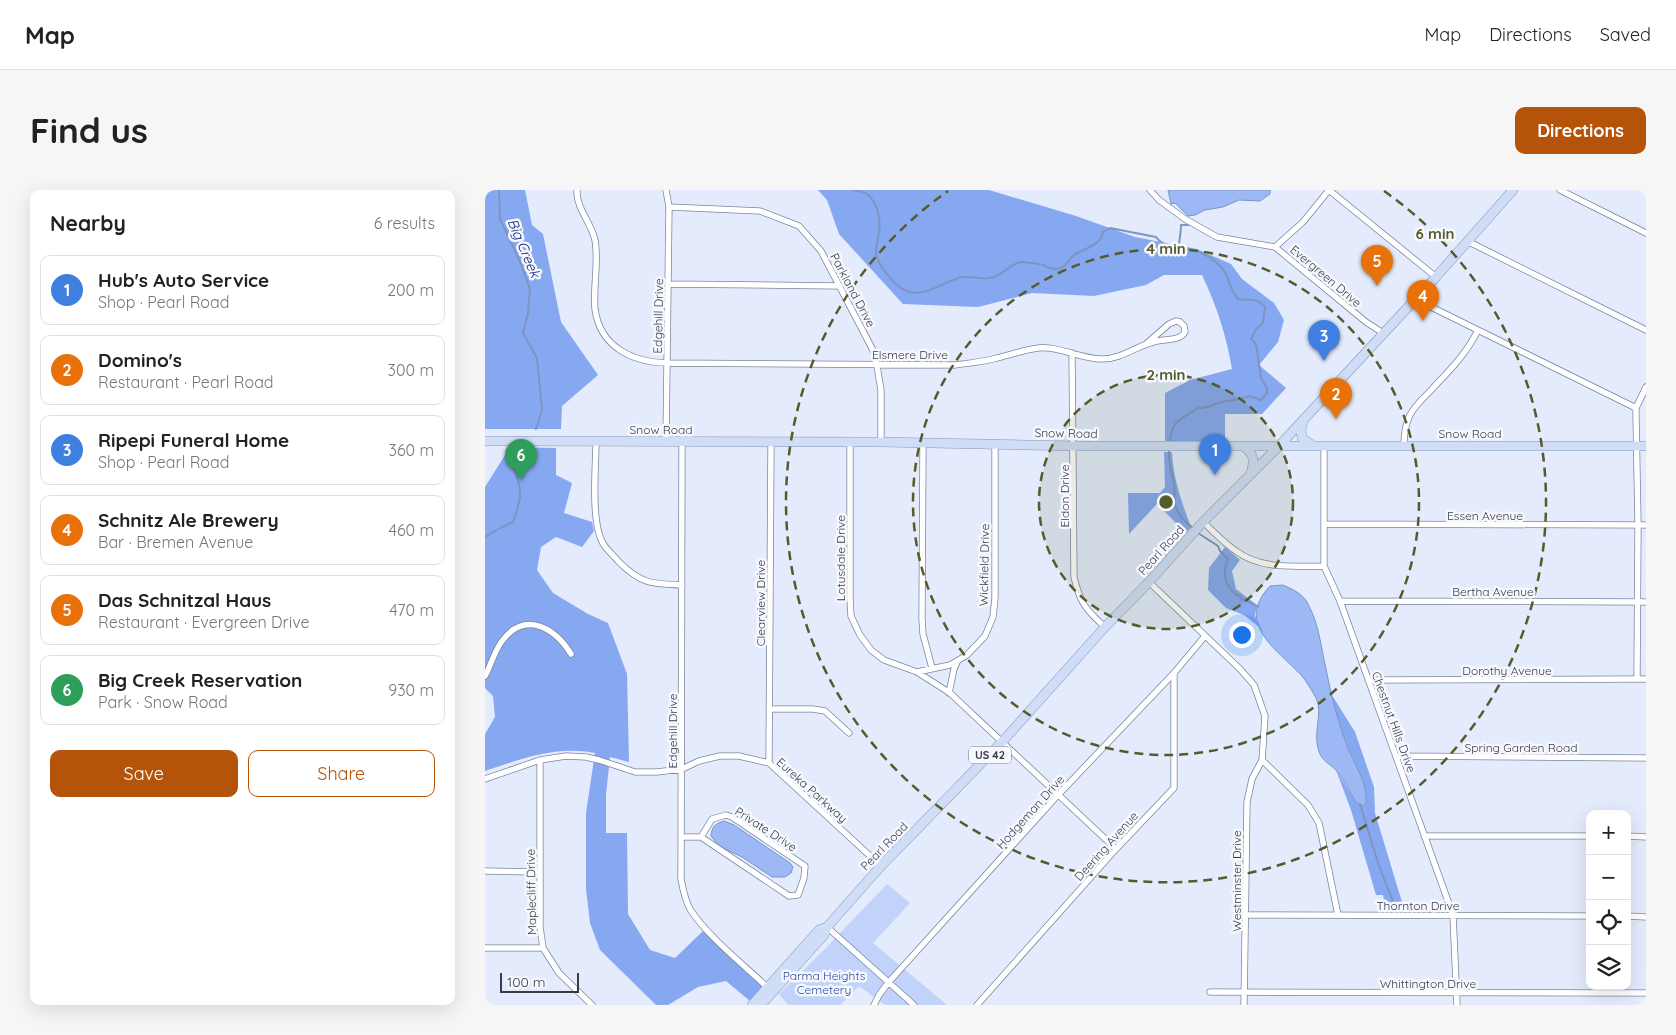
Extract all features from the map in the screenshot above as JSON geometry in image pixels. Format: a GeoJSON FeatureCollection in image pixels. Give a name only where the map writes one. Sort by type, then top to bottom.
{"type":"FeatureCollection","features":[{"type":"Feature","properties":{"kind":"main road","name":"Pearl Road"},"geometry":{"type":"LineString","coordinates":[[761,1005],[824,935],[827,927],[881,866],[1002,742],[1105,627],[1198,528],[1279,446],[1436,277],[1513,190]]}},
{"type":"Feature","properties":{"kind":"main road"},"geometry":{"type":"LineString","coordinates":[[1304,419],[1301,434],[1306,442],[1312,446]]}},
{"type":"Feature","properties":{"kind":"main road","name":"Snow Road"},"geometry":{"type":"LineString","coordinates":[[485,441],[881,442],[1074,446],[1641,446]]}},
{"type":"Feature","properties":{"kind":"main road"},"geometry":{"type":"LineString","coordinates":[[1243,446],[1253,456],[1254,462],[1251,474]]}},
{"type":"Feature","properties":{"kind":"main road","name":"Pearl Road"},"geometry":{"type":"LineString","coordinates":[[752,1005],[819,930],[827,927]]}},
{"type":"Feature","properties":{"kind":"street","name":"Elsmere Drive"},"geometry":{"type":"LineString","coordinates":[[577,190],[579,205],[591,227],[596,251],[595,309],[602,330],[617,348],[631,357],[667,363],[966,364],[1040,348],[1057,349],[1093,359],[1112,358],[1129,353],[1145,344],[1173,322],[1180,322],[1184,326],[1185,332],[1180,338],[1145,344]]}},
{"type":"Feature","properties":{"kind":"street","name":"Edgehill Drive"},"geometry":{"type":"LineString","coordinates":[[666,441],[669,207],[667,190]]}},
{"type":"Feature","properties":{"kind":"street","name":"Evergreen Drive"},"geometry":{"type":"LineString","coordinates":[[1150,190],[1159,200],[1185,219],[1217,238],[1275,247],[1366,322],[1383,333]]}},
{"type":"Feature","properties":{"kind":"street"},"geometry":{"type":"LineString","coordinates":[[1275,247],[1303,222],[1329,190],[1436,277]]}},
{"type":"Feature","properties":{"kind":"street"},"geometry":{"type":"LineString","coordinates":[[1560,190],[1646,232]]}},
{"type":"Feature","properties":{"kind":"street","name":"Parkland Drive"},"geometry":{"type":"LineString","coordinates":[[669,207],[760,211],[799,226],[821,252],[841,286],[875,354],[881,390],[881,442]]}},
{"type":"Feature","properties":{"kind":"street"},"geometry":{"type":"LineString","coordinates":[[1467,241],[1646,330]]}},
{"type":"Feature","properties":{"kind":"street"},"geometry":{"type":"LineString","coordinates":[[668,284],[841,286]]}},
{"type":"Feature","properties":{"kind":"street"},"geometry":{"type":"LineString","coordinates":[[1415,299],[1636,408]]}},
{"type":"Feature","properties":{"kind":"street"},"geometry":{"type":"LineString","coordinates":[[1404,445],[1405,427],[1413,410],[1469,347],[1478,330]]}},
{"type":"Feature","properties":{"kind":"street","name":"Eldon Drive"},"geometry":{"type":"LineString","coordinates":[[1072,353],[1074,577],[1077,592],[1086,610],[1105,627]]}},
{"type":"Feature","properties":{"kind":"street"},"geometry":{"type":"LineString","coordinates":[[1637,680],[1638,525],[1641,446],[1636,408],[1646,387]]}},
{"type":"Feature","properties":{"kind":"street"},"geometry":{"type":"LineString","coordinates":[[596,441],[596,519],[603,544],[629,572],[641,580],[654,584],[682,586]]}},
{"type":"Feature","properties":{"kind":"street","name":"Edgehill Drive"},"geometry":{"type":"LineString","coordinates":[[682,441],[681,879],[683,894],[701,924],[767,987]]}},
{"type":"Feature","properties":{"kind":"street","name":"Clearview Drive"},"geometry":{"type":"LineString","coordinates":[[769,763],[771,442]]}},
{"type":"Feature","properties":{"kind":"street","name":"Lotusdale Drive"},"geometry":{"type":"LineString","coordinates":[[850,442],[850,599],[851,616],[860,635],[871,650],[884,660],[917,672],[949,693],[1116,849]]}},
{"type":"Feature","properties":{"kind":"street"},"geometry":{"type":"LineString","coordinates":[[923,444],[921,619],[932,668]]}},
{"type":"Feature","properties":{"kind":"street","name":"Wickfield Drive"},"geometry":{"type":"LineString","coordinates":[[917,672],[949,665],[967,655],[985,636],[993,617],[995,598],[995,444]]}},
{"type":"Feature","properties":{"kind":"street","name":"Chestnut Hills Drive"},"geometry":{"type":"LineString","coordinates":[[1324,445],[1324,566],[1340,601],[1453,915],[1457,1005]]}},
{"type":"Feature","properties":{"kind":"street","name":"Essen Avenue"},"geometry":{"type":"LineString","coordinates":[[1324,524],[1646,525]]}},
{"type":"Feature","properties":{"kind":"street"},"geometry":{"type":"LineString","coordinates":[[1198,528],[1254,561],[1279,566],[1324,566]]}},
{"type":"Feature","properties":{"kind":"street"},"geometry":{"type":"LineString","coordinates":[[1149,582],[1240,669],[1254,685],[1265,716],[1262,760],[1308,805],[1319,823],[1338,915]]}},
{"type":"Feature","properties":{"kind":"street","name":"Bertha Avenue"},"geometry":{"type":"LineString","coordinates":[[1340,601],[1646,602]]}},
{"type":"Feature","properties":{"kind":"street"},"geometry":{"type":"LineString","coordinates":[[485,676],[498,647],[506,636],[528,625],[537,625],[550,630],[562,641],[571,654]]}},
{"type":"Feature","properties":{"kind":"street","name":"Hodgeman Drive"},"geometry":{"type":"LineString","coordinates":[[874,1005],[888,983],[1058,795],[1174,673],[1205,636]]}},
{"type":"Feature","properties":{"kind":"street"},"geometry":{"type":"LineString","coordinates":[[949,693],[952,675],[957,662]]}},
{"type":"Feature","properties":{"kind":"street","name":"Deering Avenue"},"geometry":{"type":"LineString","coordinates":[[977,1005],[1116,849],[1174,788],[1174,673]]}},
{"type":"Feature","properties":{"kind":"street","name":"Dorothy Avenue"},"geometry":{"type":"LineString","coordinates":[[1368,680],[1646,680]]}},
{"type":"Feature","properties":{"kind":"street"},"geometry":{"type":"LineString","coordinates":[[769,709],[813,709],[825,711],[849,733]]}},
{"type":"Feature","properties":{"kind":"street","name":"Eureka Parkway"},"geometry":{"type":"LineString","coordinates":[[485,778],[540,760],[566,756],[586,757],[635,772],[657,772],[682,769],[699,760],[720,756],[739,756],[769,763],[881,866]]}},
{"type":"Feature","properties":{"kind":"street","name":"Spring Garden Road"},"geometry":{"type":"LineString","coordinates":[[1397,756],[1646,758]]}},
{"type":"Feature","properties":{"kind":"street","name":"Maplecliff Drive"},"geometry":{"type":"LineString","coordinates":[[540,760],[540,927],[543,948],[559,973],[592,1005]]}},
{"type":"Feature","properties":{"kind":"street","name":"Westminster Drive"},"geometry":{"type":"LineString","coordinates":[[1244,1005],[1247,802],[1252,779],[1262,760]]}},
{"type":"Feature","properties":{"kind":"street","name":"Private Drive"},"geometry":{"type":"LineString","coordinates":[[726,816],[732,817],[805,866],[798,895],[789,896],[701,837],[712,819],[726,816]]}},
{"type":"Feature","properties":{"kind":"street"},"geometry":{"type":"LineString","coordinates":[[1424,836],[1586,836]]}},
{"type":"Feature","properties":{"kind":"street"},"geometry":{"type":"LineString","coordinates":[[1631,836],[1646,836]]}},
{"type":"Feature","properties":{"kind":"street"},"geometry":{"type":"LineString","coordinates":[[681,838],[701,837]]}},
{"type":"Feature","properties":{"kind":"street"},"geometry":{"type":"LineString","coordinates":[[485,871],[540,872]]}},
{"type":"Feature","properties":{"kind":"street","name":"Thornton Drive"},"geometry":{"type":"LineString","coordinates":[[1246,915],[1586,916]]}},
{"type":"Feature","properties":{"kind":"street"},"geometry":{"type":"LineString","coordinates":[[1631,916],[1646,916]]}},
{"type":"Feature","properties":{"kind":"street"},"geometry":{"type":"LineString","coordinates":[[827,927],[914,1005]]}},
{"type":"Feature","properties":{"kind":"street"},"geometry":{"type":"LineString","coordinates":[[485,948],[543,948]]}},
{"type":"Feature","properties":{"kind":"street","name":"Whittington Drive"},"geometry":{"type":"LineString","coordinates":[[1211,992],[1646,993]]}},
{"type":"Feature","properties":{"kind":"green space","name":"Parma Heights Cemetery"},"geometry":{"type":"Polygon","coordinates":[[[887,884],[910,903],[873,943],[947,1005],[885,1005],[859,986],[840,1005],[788,1005],[779,994],[887,884]]]}},
{"type":"Feature","properties":{"kind":"shaded area"},"geometry":{"type":"Polygon","coordinates":[[[485,190],[525,190],[532,225],[543,234],[561,322],[598,375],[562,406],[561,429],[485,429],[485,190]]]}},
{"type":"Feature","properties":{"kind":"shaded area"},"geometry":{"type":"Polygon","coordinates":[[[818,190],[989,190],[1076,216],[1135,237],[1197,249],[1231,264],[1242,279],[1274,303],[1284,320],[1278,342],[1259,365],[1286,388],[1262,414],[1225,414],[1225,443],[1165,442],[1165,393],[1190,380],[1232,369],[1220,321],[1202,275],[1164,275],[1146,285],[1094,296],[1032,293],[978,307],[903,304],[839,234],[827,200],[818,190]]]}},
{"type":"Feature","properties":{"kind":"shaded area"},"geometry":{"type":"Polygon","coordinates":[[[1168,190],[1270,190],[1270,194],[1260,201],[1239,200],[1223,207],[1205,210],[1188,216],[1175,203],[1171,204],[1168,190]]]}},
{"type":"Feature","properties":{"kind":"shaded area"},"geometry":{"type":"Polygon","coordinates":[[[510,447],[556,448],[556,475],[572,483],[564,513],[592,522],[594,531],[582,547],[556,537],[541,547],[537,570],[553,593],[588,614],[608,623],[627,674],[629,762],[610,757],[606,795],[606,833],[627,833],[628,914],[650,950],[675,958],[703,931],[763,986],[750,1001],[726,981],[698,987],[668,1005],[656,1005],[600,950],[590,923],[586,889],[586,813],[595,753],[566,751],[539,754],[485,771],[485,734],[495,717],[493,696],[485,688],[485,487],[510,447]]]}},
{"type":"Feature","properties":{"kind":"shaded area"},"geometry":{"type":"Polygon","coordinates":[[[1164,452],[1172,452],[1176,481],[1191,527],[1186,533],[1157,504],[1129,534],[1128,493],[1160,493],[1165,487],[1164,452]]]}},
{"type":"Feature","properties":{"kind":"shaded area"},"geometry":{"type":"Polygon","coordinates":[[[1225,547],[1240,560],[1232,571],[1236,589],[1257,605],[1255,615],[1259,627],[1244,615],[1226,608],[1208,590],[1209,568],[1225,547]]]}},
{"type":"Feature","properties":{"kind":"shaded area"},"geometry":{"type":"Polygon","coordinates":[[[1283,585],[1304,598],[1315,621],[1337,716],[1349,751],[1365,788],[1366,804],[1361,806],[1356,802],[1339,774],[1320,754],[1317,739],[1319,710],[1316,698],[1302,676],[1263,636],[1258,624],[1256,612],[1260,600],[1270,586],[1283,585]]]}},
{"type":"Feature","properties":{"kind":"shaded area"},"geometry":{"type":"Polygon","coordinates":[[[1330,692],[1355,732],[1374,787],[1375,813],[1405,912],[1386,912],[1383,895],[1376,895],[1351,810],[1336,770],[1356,802],[1363,781],[1344,738],[1330,692]]]}},
{"type":"Feature","properties":{"kind":"shaded area"},"geometry":{"type":"Polygon","coordinates":[[[724,821],[734,825],[790,863],[793,867],[791,873],[785,877],[772,877],[742,857],[719,846],[711,836],[711,833],[718,823],[724,821]]]}},
{"type":"Feature","properties":{"kind":"waterway","name":"Big Creek"},"geometry":{"type":"LineString","coordinates":[[499,190],[500,219],[521,264],[530,289],[528,313],[523,333],[537,358],[542,410],[536,429]]}},
{"type":"Feature","properties":{"kind":"waterway"},"geometry":{"type":"LineString","coordinates":[[853,190],[867,194],[876,207],[880,228],[876,252],[881,265],[896,284],[914,293],[930,290],[964,277],[990,278],[1021,262],[1042,265],[1053,269],[1060,268],[1074,255],[1096,243],[1103,232],[1110,228],[1156,237],[1165,244],[1194,250],[1214,261],[1226,274],[1232,290],[1238,299],[1256,301],[1265,307],[1263,323],[1256,329],[1251,339],[1256,344],[1261,378],[1267,388],[1267,393],[1261,400],[1250,396],[1198,408],[1178,421],[1172,430],[1170,443]]}},
{"type":"Feature","properties":{"kind":"waterway"},"geometry":{"type":"LineString","coordinates":[[1179,248],[1181,225],[1189,225]]}},
{"type":"Feature","properties":{"kind":"waterway"},"geometry":{"type":"LineString","coordinates":[[1169,448],[1169,462],[1174,483],[1176,507],[1181,517],[1193,528]]}},
{"type":"Feature","properties":{"kind":"waterway","name":"Big Creek"},"geometry":{"type":"LineString","coordinates":[[485,537],[513,522],[520,500],[520,488],[513,466]]}},
{"type":"Feature","properties":{"kind":"waterway"},"geometry":{"type":"LineString","coordinates":[[1198,533],[1218,546],[1228,559],[1225,570],[1228,586],[1242,600],[1246,600],[1258,607]]}},
{"type":"Feature","properties":{"kind":"waterway"},"geometry":{"type":"LineString","coordinates":[[1360,804],[1379,866],[1396,909]]}},
{"type":"Feature","properties":{"kind":"place","name":"Das Schnitzal Haus"},"geometry":{"type":"Point","coordinates":[1377,286]}},
{"type":"Feature","properties":{"kind":"place","name":"Schnitz Ale Brewery"},"geometry":{"type":"Point","coordinates":[1423,321]}},
{"type":"Feature","properties":{"kind":"place","name":"Ripepi Funeral Home"},"geometry":{"type":"Point","coordinates":[1324,361]}},
{"type":"Feature","properties":{"kind":"place","name":"Domino's"},"geometry":{"type":"Point","coordinates":[1336,419]}},
{"type":"Feature","properties":{"kind":"place","name":"Hub's Auto Service"},"geometry":{"type":"Point","coordinates":[1215,475]}},
{"type":"Feature","properties":{"kind":"place","name":"Big Creek Reservation"},"geometry":{"type":"Point","coordinates":[521,480]}}]}
